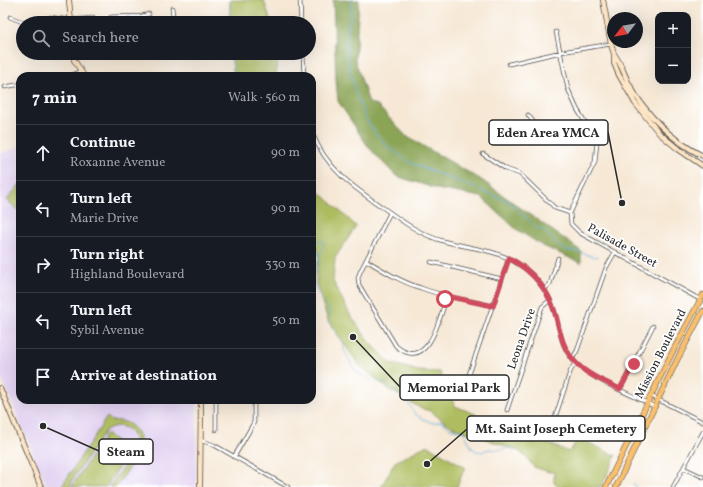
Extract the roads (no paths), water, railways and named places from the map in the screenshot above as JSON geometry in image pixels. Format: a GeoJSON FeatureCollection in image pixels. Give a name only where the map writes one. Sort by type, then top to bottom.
{"type":"FeatureCollection","features":[{"type":"Feature","properties":{"kind":"main road"},"geometry":{"type":"LineString","coordinates":[[69,0],[70,16]]}},
{"type":"Feature","properties":{"kind":"main road"},"geometry":{"type":"LineString","coordinates":[[603,0],[607,22]]}},
{"type":"Feature","properties":{"kind":"main road"},"geometry":{"type":"LineString","coordinates":[[612,48],[614,63],[619,75],[644,116],[667,140],[703,166]]}},
{"type":"Feature","properties":{"kind":"main road"},"geometry":{"type":"LineString","coordinates":[[614,54],[619,61],[630,85],[647,111],[678,142],[688,149],[703,156]]}},
{"type":"Feature","properties":{"kind":"main road"},"geometry":{"type":"LineString","coordinates":[[74,60],[81,71]]}},
{"type":"Feature","properties":{"kind":"main road","name":"Mission Boulevard"},"geometry":{"type":"LineString","coordinates":[[606,487],[647,402],[702,298]]}},
{"type":"Feature","properties":{"kind":"main road","name":"Mission Boulevard"},"geometry":{"type":"LineString","coordinates":[[616,487],[678,358],[703,311]]}},
{"type":"Feature","properties":{"kind":"main road"},"geometry":{"type":"LineString","coordinates":[[0,388],[42,487]]}},
{"type":"Feature","properties":{"kind":"main road"},"geometry":{"type":"LineString","coordinates":[[200,487],[201,404]]}},
{"type":"Feature","properties":{"kind":"street"},"geometry":{"type":"LineString","coordinates":[[300,0],[301,16]]}},
{"type":"Feature","properties":{"kind":"street"},"geometry":{"type":"LineString","coordinates":[[172,8],[173,16]]}},
{"type":"Feature","properties":{"kind":"street"},"geometry":{"type":"LineString","coordinates":[[137,16],[150,14]]}},
{"type":"Feature","properties":{"kind":"street"},"geometry":{"type":"LineString","coordinates":[[10,18],[16,20]]}},
{"type":"Feature","properties":{"kind":"street"},"geometry":{"type":"LineString","coordinates":[[483,154],[506,169],[520,174],[555,208],[570,213],[595,162],[597,142],[577,109],[568,89],[556,32]]}},
{"type":"Feature","properties":{"kind":"street"},"geometry":{"type":"LineString","coordinates":[[509,64],[561,52],[607,45]]}},
{"type":"Feature","properties":{"kind":"street"},"geometry":{"type":"LineString","coordinates":[[303,60],[304,72]]}},
{"type":"Feature","properties":{"kind":"street"},"geometry":{"type":"LineString","coordinates":[[5,87],[16,85]]}},
{"type":"Feature","properties":{"kind":"street"},"geometry":{"type":"LineString","coordinates":[[528,115],[542,131],[563,137],[572,134],[587,125]]}},
{"type":"Feature","properties":{"kind":"street"},"geometry":{"type":"LineString","coordinates":[[316,140],[326,159],[339,175],[356,189],[415,230],[450,243],[493,251],[509,258],[530,273],[550,300],[564,345],[575,363],[590,374],[655,407]]}},
{"type":"Feature","properties":{"kind":"street"},"geometry":{"type":"LineString","coordinates":[[390,213],[359,274],[358,280],[359,285],[392,341],[398,348],[410,353],[417,352],[429,344],[446,296]]}},
{"type":"Feature","properties":{"kind":"street","name":"Palisade Street"},"geometry":{"type":"LineString","coordinates":[[570,213],[571,224],[577,231],[702,298]]}},
{"type":"Feature","properties":{"kind":"street"},"geometry":{"type":"LineString","coordinates":[[572,359],[577,351],[606,268],[615,252]]}},
{"type":"Feature","properties":{"kind":"street"},"geometry":{"type":"LineString","coordinates":[[464,389],[509,258]]}},
{"type":"Feature","properties":{"kind":"street"},"geometry":{"type":"LineString","coordinates":[[544,290],[550,284],[558,258]]}},
{"type":"Feature","properties":{"kind":"street"},"geometry":{"type":"LineString","coordinates":[[366,260],[380,270],[421,289],[493,306]]}},
{"type":"Feature","properties":{"kind":"street"},"geometry":{"type":"LineString","coordinates":[[431,262],[502,279]]}},
{"type":"Feature","properties":{"kind":"street","name":"Leona Drive"},"geometry":{"type":"LineString","coordinates":[[507,410],[542,307],[550,300]]}},
{"type":"Feature","properties":{"kind":"street"},"geometry":{"type":"LineString","coordinates":[[620,389],[653,326]]}},
{"type":"Feature","properties":{"kind":"street"},"geometry":{"type":"LineString","coordinates":[[552,424],[570,372],[575,363]]}},
{"type":"Feature","properties":{"kind":"street"},"geometry":{"type":"LineString","coordinates":[[651,395],[658,400],[703,422]]}},
{"type":"Feature","properties":{"kind":"street"},"geometry":{"type":"LineString","coordinates":[[216,404],[216,430]]}},
{"type":"Feature","properties":{"kind":"street"},"geometry":{"type":"LineString","coordinates":[[234,457],[254,422],[254,404]]}},
{"type":"Feature","properties":{"kind":"street"},"geometry":{"type":"LineString","coordinates":[[673,487],[703,432]]}},
{"type":"Feature","properties":{"kind":"street"},"geometry":{"type":"LineString","coordinates":[[200,440],[214,445],[288,487]]}},
{"type":"Feature","properties":{"kind":"street"},"geometry":{"type":"LineString","coordinates":[[684,468],[703,477]]}},
{"type":"Feature","properties":{"kind":"waterway"},"geometry":{"type":"LineString","coordinates":[[229,16],[230,0]]}},
{"type":"Feature","properties":{"kind":"waterway"},"geometry":{"type":"LineString","coordinates":[[352,0],[346,40],[347,57],[356,94],[365,117],[376,134],[388,147],[411,163],[508,201],[537,228],[547,233],[558,245],[570,251],[597,257]]}},
{"type":"Feature","properties":{"kind":"waterway"},"geometry":{"type":"LineString","coordinates":[[232,60],[233,72]]}},
{"type":"Feature","properties":{"kind":"waterway"},"geometry":{"type":"LineString","coordinates":[[316,240],[323,241],[324,245],[319,256],[320,261],[316,270]]}},
{"type":"Feature","properties":{"kind":"waterway"},"geometry":{"type":"LineString","coordinates":[[316,288],[327,305],[331,325],[343,344],[344,350],[356,371],[373,381],[385,383],[407,401],[414,413],[421,418],[433,423],[442,421],[450,428],[464,432],[472,448],[476,451],[482,452],[489,449],[498,450],[510,448],[517,450]]}},
{"type":"Feature","properties":{"kind":"waterway"},"geometry":{"type":"LineString","coordinates":[[633,483],[636,487]]}},
{"type":"Feature","properties":{"kind":"place","name":"Eden Area YMCA"},"geometry":{"type":"Point","coordinates":[622,203]}},
{"type":"Feature","properties":{"kind":"place","name":"Memorial Park"},"geometry":{"type":"Point","coordinates":[353,337]}},
{"type":"Feature","properties":{"kind":"place","name":"Steam"},"geometry":{"type":"Point","coordinates":[43,426]}},
{"type":"Feature","properties":{"kind":"place","name":"Mt. Saint Joseph Cemetery"},"geometry":{"type":"Point","coordinates":[427,464]}}]}
